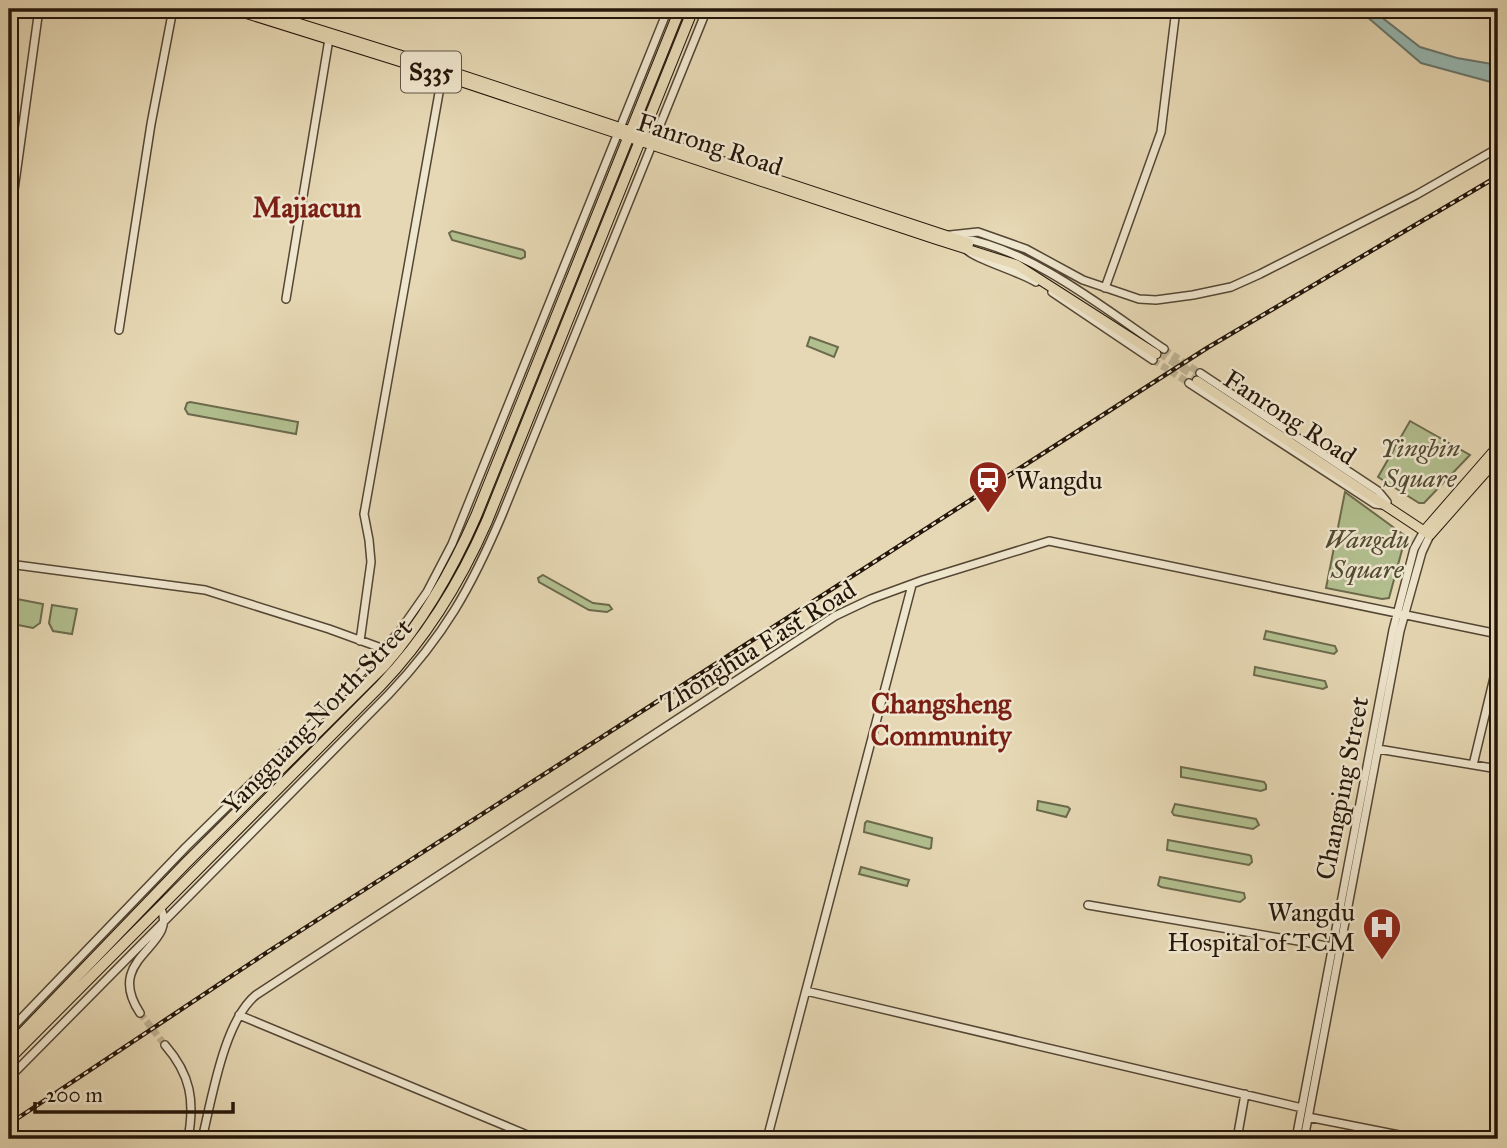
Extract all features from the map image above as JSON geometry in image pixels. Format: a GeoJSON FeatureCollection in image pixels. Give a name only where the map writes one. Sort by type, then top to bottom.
{"type":"FeatureCollection","features":[{"type":"Feature","properties":{"kind":"highway","name":"Yangguang North Street"},"geometry":{"type":"LineString","coordinates":[[9,1047],[186,863],[395,653],[438,595],[461,550],[680,9]]}},
{"type":"Feature","properties":{"kind":"highway","name":"Yangguang North Street"},"geometry":{"type":"LineString","coordinates":[[9,1059],[393,673],[416,647],[448,601],[482,532],[693,9]]}},
{"type":"Feature","properties":{"kind":"main road","name":"Fanrong Road"},"geometry":{"type":"LineString","coordinates":[[232,9],[629,135],[652,143],[965,248],[1002,259],[1029,272],[1158,354],[1031,268],[1004,256],[652,143]]}},
{"type":"Feature","properties":{"kind":"main road","name":"Fanrong Road"},"geometry":{"type":"LineString","coordinates":[[253,9],[618,132]]}},
{"type":"Feature","properties":{"kind":"main road","name":"Fanrong Road"},"geometry":{"type":"LineString","coordinates":[[1196,379],[1428,531]]}},
{"type":"Feature","properties":{"kind":"main road"},"geometry":{"type":"LineString","coordinates":[[1428,531],[1498,446]]}},
{"type":"Feature","properties":{"kind":"main road"},"geometry":{"type":"LineString","coordinates":[[1428,531],[1498,458]]}},
{"type":"Feature","properties":{"kind":"street"},"geometry":{"type":"LineString","coordinates":[[9,226],[39,9]]}},
{"type":"Feature","properties":{"kind":"street"},"geometry":{"type":"LineString","coordinates":[[119,330],[151,124],[173,9]]}},
{"type":"Feature","properties":{"kind":"street"},"geometry":{"type":"LineString","coordinates":[[9,1031],[186,847],[329,707],[399,632],[421,600],[452,544],[668,9]]}},
{"type":"Feature","properties":{"kind":"street"},"geometry":{"type":"LineString","coordinates":[[9,1077],[404,678],[455,612],[492,538],[706,9]]}},
{"type":"Feature","properties":{"kind":"street"},"geometry":{"type":"LineString","coordinates":[[1105,288],[1161,132],[1177,9]]}},
{"type":"Feature","properties":{"kind":"street"},"geometry":{"type":"LineString","coordinates":[[286,299],[329,39]]}},
{"type":"Feature","properties":{"kind":"street"},"geometry":{"type":"LineString","coordinates":[[360,641],[371,562],[364,514],[442,76]]}},
{"type":"Feature","properties":{"kind":"street"},"geometry":{"type":"LineString","coordinates":[[945,235],[978,232],[1026,249],[1083,280],[1139,299],[1156,300],[1231,287],[1416,195],[1498,148]]}},
{"type":"Feature","properties":{"kind":"street","name":"Changping Street"},"geometry":{"type":"LineString","coordinates":[[1296,1139],[1414,549],[1428,531]]}},
{"type":"Feature","properties":{"kind":"street","name":"Zhonghua East Road"},"geometry":{"type":"LineString","coordinates":[[202,1139],[226,1046],[239,1014],[248,1002],[835,617],[871,599],[1049,541],[1498,634]]}},
{"type":"Feature","properties":{"kind":"street"},"geometry":{"type":"LineString","coordinates":[[9,564],[205,590],[395,653]]}},
{"type":"Feature","properties":{"kind":"street"},"geometry":{"type":"LineString","coordinates":[[767,1139],[912,584]]}},
{"type":"Feature","properties":{"kind":"street","name":"Changping Street"},"geometry":{"type":"LineString","coordinates":[[1304,1139],[1401,613]]}},
{"type":"Feature","properties":{"kind":"street"},"geometry":{"type":"LineString","coordinates":[[1474,765],[1498,661]]}},
{"type":"Feature","properties":{"kind":"street"},"geometry":{"type":"LineString","coordinates":[[1378,749],[1498,769]]}},
{"type":"Feature","properties":{"kind":"street"},"geometry":{"type":"LineString","coordinates":[[1088,905],[1334,947]]}},
{"type":"Feature","properties":{"kind":"street"},"geometry":{"type":"LineString","coordinates":[[140,1013],[131,1000],[130,974],[138,959],[160,934],[165,919],[160,907]]}},
{"type":"Feature","properties":{"kind":"street"},"geometry":{"type":"LineString","coordinates":[[806,991],[1302,1108]]}},
{"type":"Feature","properties":{"kind":"street"},"geometry":{"type":"LineString","coordinates":[[239,1014],[537,1139]]}},
{"type":"Feature","properties":{"kind":"street"},"geometry":{"type":"LineString","coordinates":[[165,1045],[178,1060],[187,1078],[191,1110],[188,1139]]}},
{"type":"Feature","properties":{"kind":"street"},"geometry":{"type":"LineString","coordinates":[[1237,1139],[1245,1094]]}},
{"type":"Feature","properties":{"kind":"street"},"geometry":{"type":"LineString","coordinates":[[1308,1117],[1419,1139]]}},
{"type":"Feature","properties":{"kind":"green space"},"geometry":{"type":"Polygon","coordinates":[[[452,231],[523,250],[525,257],[521,259],[452,240],[449,233],[452,231]]]}},
{"type":"Feature","properties":{"kind":"green space"},"geometry":{"type":"Polygon","coordinates":[[[810,337],[838,347],[834,357],[807,346],[810,337]]]}},
{"type":"Feature","properties":{"kind":"green space"},"geometry":{"type":"Polygon","coordinates":[[[190,402],[298,422],[296,434],[188,414],[185,409],[190,402]]]}},
{"type":"Feature","properties":{"kind":"green space","name":"Yingbin Square"},"geometry":{"type":"Polygon","coordinates":[[[1410,421],[1470,455],[1424,503],[1419,503],[1378,477],[1410,421]]]}},
{"type":"Feature","properties":{"kind":"green space","name":"Wangdu Square"},"geometry":{"type":"Polygon","coordinates":[[[1345,492],[1404,535],[1389,598],[1326,588],[1345,492]]]}},
{"type":"Feature","properties":{"kind":"green space"},"geometry":{"type":"Polygon","coordinates":[[[543,575],[593,603],[609,605],[612,609],[607,612],[589,610],[539,582],[538,578],[543,575]]]}},
{"type":"Feature","properties":{"kind":"green space"},"geometry":{"type":"Polygon","coordinates":[[[17,599],[43,604],[40,623],[33,628],[13,624],[17,599]]]}},
{"type":"Feature","properties":{"kind":"green space"},"geometry":{"type":"Polygon","coordinates":[[[52,605],[77,609],[72,634],[53,631],[49,623],[52,605]]]}},
{"type":"Feature","properties":{"kind":"green space"},"geometry":{"type":"Polygon","coordinates":[[[1266,631],[1335,646],[1337,651],[1334,654],[1264,639],[1266,631]]]}},
{"type":"Feature","properties":{"kind":"green space"},"geometry":{"type":"Polygon","coordinates":[[[1255,667],[1325,681],[1327,687],[1323,689],[1254,675],[1255,667]]]}},
{"type":"Feature","properties":{"kind":"green space"},"geometry":{"type":"Polygon","coordinates":[[[1181,767],[1264,782],[1266,789],[1261,791],[1181,777],[1181,767]]]}},
{"type":"Feature","properties":{"kind":"green space"},"geometry":{"type":"Polygon","coordinates":[[[1038,801],[1070,809],[1066,817],[1037,810],[1038,801]]]}},
{"type":"Feature","properties":{"kind":"green space"},"geometry":{"type":"Polygon","coordinates":[[[1175,804],[1256,819],[1259,825],[1253,829],[1174,815],[1172,812],[1175,804]]]}},
{"type":"Feature","properties":{"kind":"green space"},"geometry":{"type":"Polygon","coordinates":[[[867,821],[932,838],[931,848],[864,832],[867,821]]]}},
{"type":"Feature","properties":{"kind":"green space"},"geometry":{"type":"Polygon","coordinates":[[[1168,840],[1249,855],[1252,862],[1249,865],[1167,850],[1168,840]]]}},
{"type":"Feature","properties":{"kind":"green space"},"geometry":{"type":"Polygon","coordinates":[[[861,867],[909,880],[907,886],[859,874],[861,867]]]}},
{"type":"Feature","properties":{"kind":"green space"},"geometry":{"type":"Polygon","coordinates":[[[1160,877],[1244,893],[1245,898],[1240,902],[1161,887],[1158,885],[1160,877]]]}},
{"type":"Feature","properties":{"kind":"water"},"geometry":{"type":"Polygon","coordinates":[[[1358,9],[1371,9],[1420,47],[1457,58],[1498,65],[1498,84],[1421,63],[1358,9]]]}},
{"type":"Feature","properties":{"kind":"tunnel"},"geometry":{"type":"LineString","coordinates":[[1164,349],[1200,373]]}},
{"type":"Feature","properties":{"kind":"tunnel"},"geometry":{"type":"LineString","coordinates":[[1159,352],[1200,379]]}},
{"type":"Feature","properties":{"kind":"tunnel"},"geometry":{"type":"LineString","coordinates":[[1153,360],[1189,383]]}},
{"type":"Feature","properties":{"kind":"tunnel"},"geometry":{"type":"LineString","coordinates":[[140,1013],[165,1045]]}},
{"type":"Feature","properties":{"kind":"railway"},"geometry":{"type":"LineString","coordinates":[[9,1124],[269,951],[1207,348],[1498,176]]}},
{"type":"Feature","properties":{"kind":"place","name":"Wangdu"},"geometry":{"type":"Point","coordinates":[988,514]}},
{"type":"Feature","properties":{"kind":"place","name":"Wangdu Hospital of TCM"},"geometry":{"type":"Point","coordinates":[1382,961]}},
{"type":"Feature","properties":{"kind":"district","name":"Majiacun"},"geometry":{"type":"Point","coordinates":[307,207]}},
{"type":"Feature","properties":{"kind":"district","name":"Changsheng Community"},"geometry":{"type":"Point","coordinates":[941,719]}}]}
